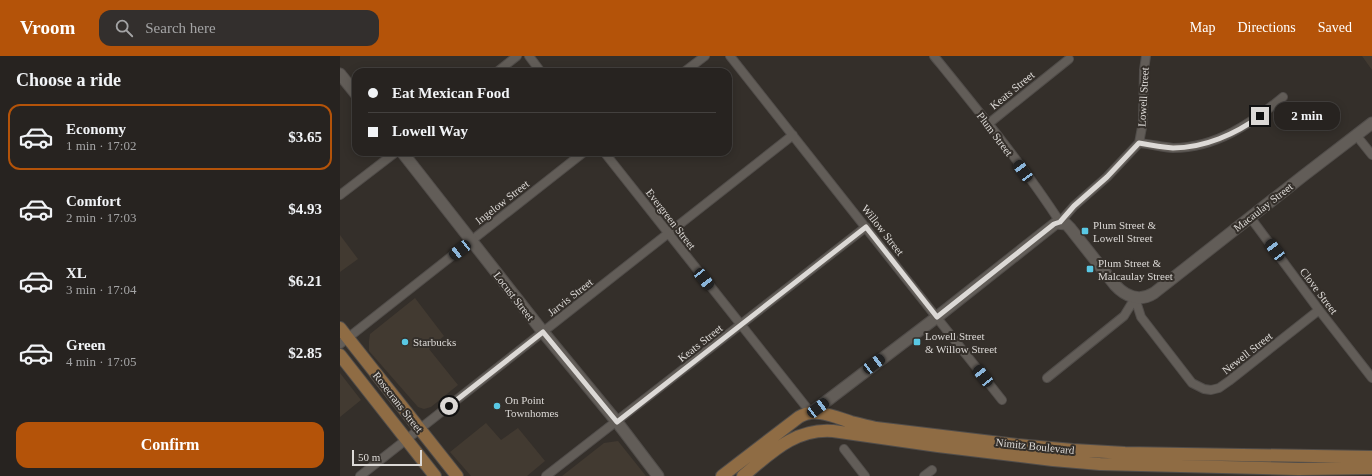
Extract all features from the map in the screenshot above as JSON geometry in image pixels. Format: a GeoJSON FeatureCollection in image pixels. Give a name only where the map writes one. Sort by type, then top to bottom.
{"type":"FeatureCollection","features":[{"type":"Feature","properties":{"kind":"main road","name":"Rosecrans Street"},"geometry":{"type":"LineString","coordinates":[[340,328],[344,341],[457,476]]}},
{"type":"Feature","properties":{"kind":"main road","name":"Rosecrans Street"},"geometry":{"type":"LineString","coordinates":[[340,355],[435,476]]}},
{"type":"Feature","properties":{"kind":"main road"},"geometry":{"type":"LineString","coordinates":[[784,444],[811,413]]}},
{"type":"Feature","properties":{"kind":"main road"},"geometry":{"type":"LineString","coordinates":[[722,476],[783,429],[802,416],[811,413]]}},
{"type":"Feature","properties":{"kind":"main road","name":"Nimitz Boulevard"},"geometry":{"type":"LineString","coordinates":[[811,413],[830,415],[876,428],[1066,450],[1125,453],[1372,457]]}},
{"type":"Feature","properties":{"kind":"main road","name":"Nimitz Boulevard"},"geometry":{"type":"LineString","coordinates":[[742,476],[784,444],[803,433],[829,430],[938,446],[1053,460],[1100,464],[1296,472],[1372,468]]}},
{"type":"Feature","properties":{"kind":"street"},"geometry":{"type":"LineString","coordinates":[[502,68],[517,56]]}},
{"type":"Feature","properties":{"kind":"street"},"geometry":{"type":"LineString","coordinates":[[529,56],[538,68]]}},
{"type":"Feature","properties":{"kind":"street"},"geometry":{"type":"LineString","coordinates":[[689,68],[704,56]]}},
{"type":"Feature","properties":{"kind":"street","name":"Willow Street"},"geometry":{"type":"LineString","coordinates":[[730,56],[1002,400]]}},
{"type":"Feature","properties":{"kind":"street","name":"Plum Street"},"geometry":{"type":"LineString","coordinates":[[934,56],[988,124],[1060,222],[1066,224],[1070,228],[1120,290],[1135,298]]}},
{"type":"Feature","properties":{"kind":"street","name":"Lowell Street"},"geometry":{"type":"LineString","coordinates":[[811,413],[937,317],[1054,224],[1060,222],[1074,206],[1107,177],[1139,143],[1143,122],[1144,70],[1146,56]]}},
{"type":"Feature","properties":{"kind":"street","name":"Keats Street"},"geometry":{"type":"LineString","coordinates":[[988,124],[1069,59]]}},
{"type":"Feature","properties":{"kind":"street"},"geometry":{"type":"LineString","coordinates":[[340,74],[352,89]]}},
{"type":"Feature","properties":{"kind":"street"},"geometry":{"type":"LineString","coordinates":[[1139,143],[1177,148],[1218,138],[1243,128],[1283,97]]}},
{"type":"Feature","properties":{"kind":"street","name":"Macaulay Street"},"geometry":{"type":"LineString","coordinates":[[1135,298],[1146,297],[1154,293],[1372,123]]}},
{"type":"Feature","properties":{"kind":"street","name":"Jarvis Street"},"geometry":{"type":"LineString","coordinates":[[360,476],[793,135]]}},
{"type":"Feature","properties":{"kind":"street"},"geometry":{"type":"LineString","coordinates":[[1356,135],[1372,155]]}},
{"type":"Feature","properties":{"kind":"street"},"geometry":{"type":"LineString","coordinates":[[340,195],[391,156]]}},
{"type":"Feature","properties":{"kind":"street","name":"Locust Street"},"geometry":{"type":"LineString","coordinates":[[405,156],[543,332],[617,422],[658,476]]}},
{"type":"Feature","properties":{"kind":"street","name":"Ingelow Street"},"geometry":{"type":"LineString","coordinates":[[344,341],[579,156]]}},
{"type":"Feature","properties":{"kind":"street","name":"Evergreen Street"},"geometry":{"type":"LineString","coordinates":[[607,156],[811,413]]}},
{"type":"Feature","properties":{"kind":"street","name":"Clove Street"},"geometry":{"type":"LineString","coordinates":[[1250,217],[1372,378]]}},
{"type":"Feature","properties":{"kind":"street","name":"Keats Street"},"geometry":{"type":"LineString","coordinates":[[546,476],[866,227]]}},
{"type":"Feature","properties":{"kind":"street"},"geometry":{"type":"LineString","coordinates":[[1046,378],[1124,316],[1135,298]]}},
{"type":"Feature","properties":{"kind":"street","name":"Newell Street"},"geometry":{"type":"LineString","coordinates":[[1135,298],[1141,317],[1184,374],[1198,387],[1211,390],[1219,388],[1229,381],[1319,310]]}},
{"type":"Feature","properties":{"kind":"street"},"geometry":{"type":"LineString","coordinates":[[844,449],[865,476]]}},
{"type":"Feature","properties":{"kind":"street"},"geometry":{"type":"LineString","coordinates":[[1285,455],[1296,472],[1311,457]]}},
{"type":"Feature","properties":{"kind":"street"},"geometry":{"type":"LineString","coordinates":[[924,476],[932,470]]}},
{"type":"Feature","properties":{"kind":"shaded area"},"geometry":{"type":"Polygon","coordinates":[[[1362,56],[1372,56],[1372,70],[1362,56]]]}},
{"type":"Feature","properties":{"kind":"shaded area"},"geometry":{"type":"Polygon","coordinates":[[[340,235],[358,259],[340,272],[340,235]]]}},
{"type":"Feature","properties":{"kind":"shaded area"},"geometry":{"type":"Polygon","coordinates":[[[415,298],[444,336],[429,349],[458,385],[431,407],[424,409],[418,407],[369,351],[370,334],[415,298]]]}},
{"type":"Feature","properties":{"kind":"shaded area"},"geometry":{"type":"Polygon","coordinates":[[[340,373],[361,400],[340,417],[340,373]]]}},
{"type":"Feature","properties":{"kind":"shaded area"},"geometry":{"type":"Polygon","coordinates":[[[486,423],[501,440],[518,428],[545,461],[527,476],[471,476],[450,452],[486,423]]]}},
{"type":"Feature","properties":{"kind":"shaded area"},"geometry":{"type":"Polygon","coordinates":[[[618,441],[646,476],[562,476],[604,443],[618,441]]]}},
{"type":"Feature","properties":{"kind":"place","name":"Plum Street & Lowell Street"},"geometry":{"type":"Point","coordinates":[1085,231]}},
{"type":"Feature","properties":{"kind":"place","name":"Plum Street & Malcaulay Street"},"geometry":{"type":"Point","coordinates":[1090,269]}},
{"type":"Feature","properties":{"kind":"place","name":"Starbucks"},"geometry":{"type":"Point","coordinates":[405,342]}},
{"type":"Feature","properties":{"kind":"place","name":"Lowell Street & Willow Street"},"geometry":{"type":"Point","coordinates":[917,342]}},
{"type":"Feature","properties":{"kind":"place","name":"On Point Townhomes"},"geometry":{"type":"Point","coordinates":[497,406]}},
{"type":"Feature","properties":{"kind":"route"},"geometry":{"type":"LineString","coordinates":[[449,406],[543,332],[617,422],[866,227],[937,317],[1054,224],[1060,222],[1074,206],[1107,177],[1139,143],[1172,148],[1190,146],[1224,137],[1243,128],[1260,116]]}}]}
